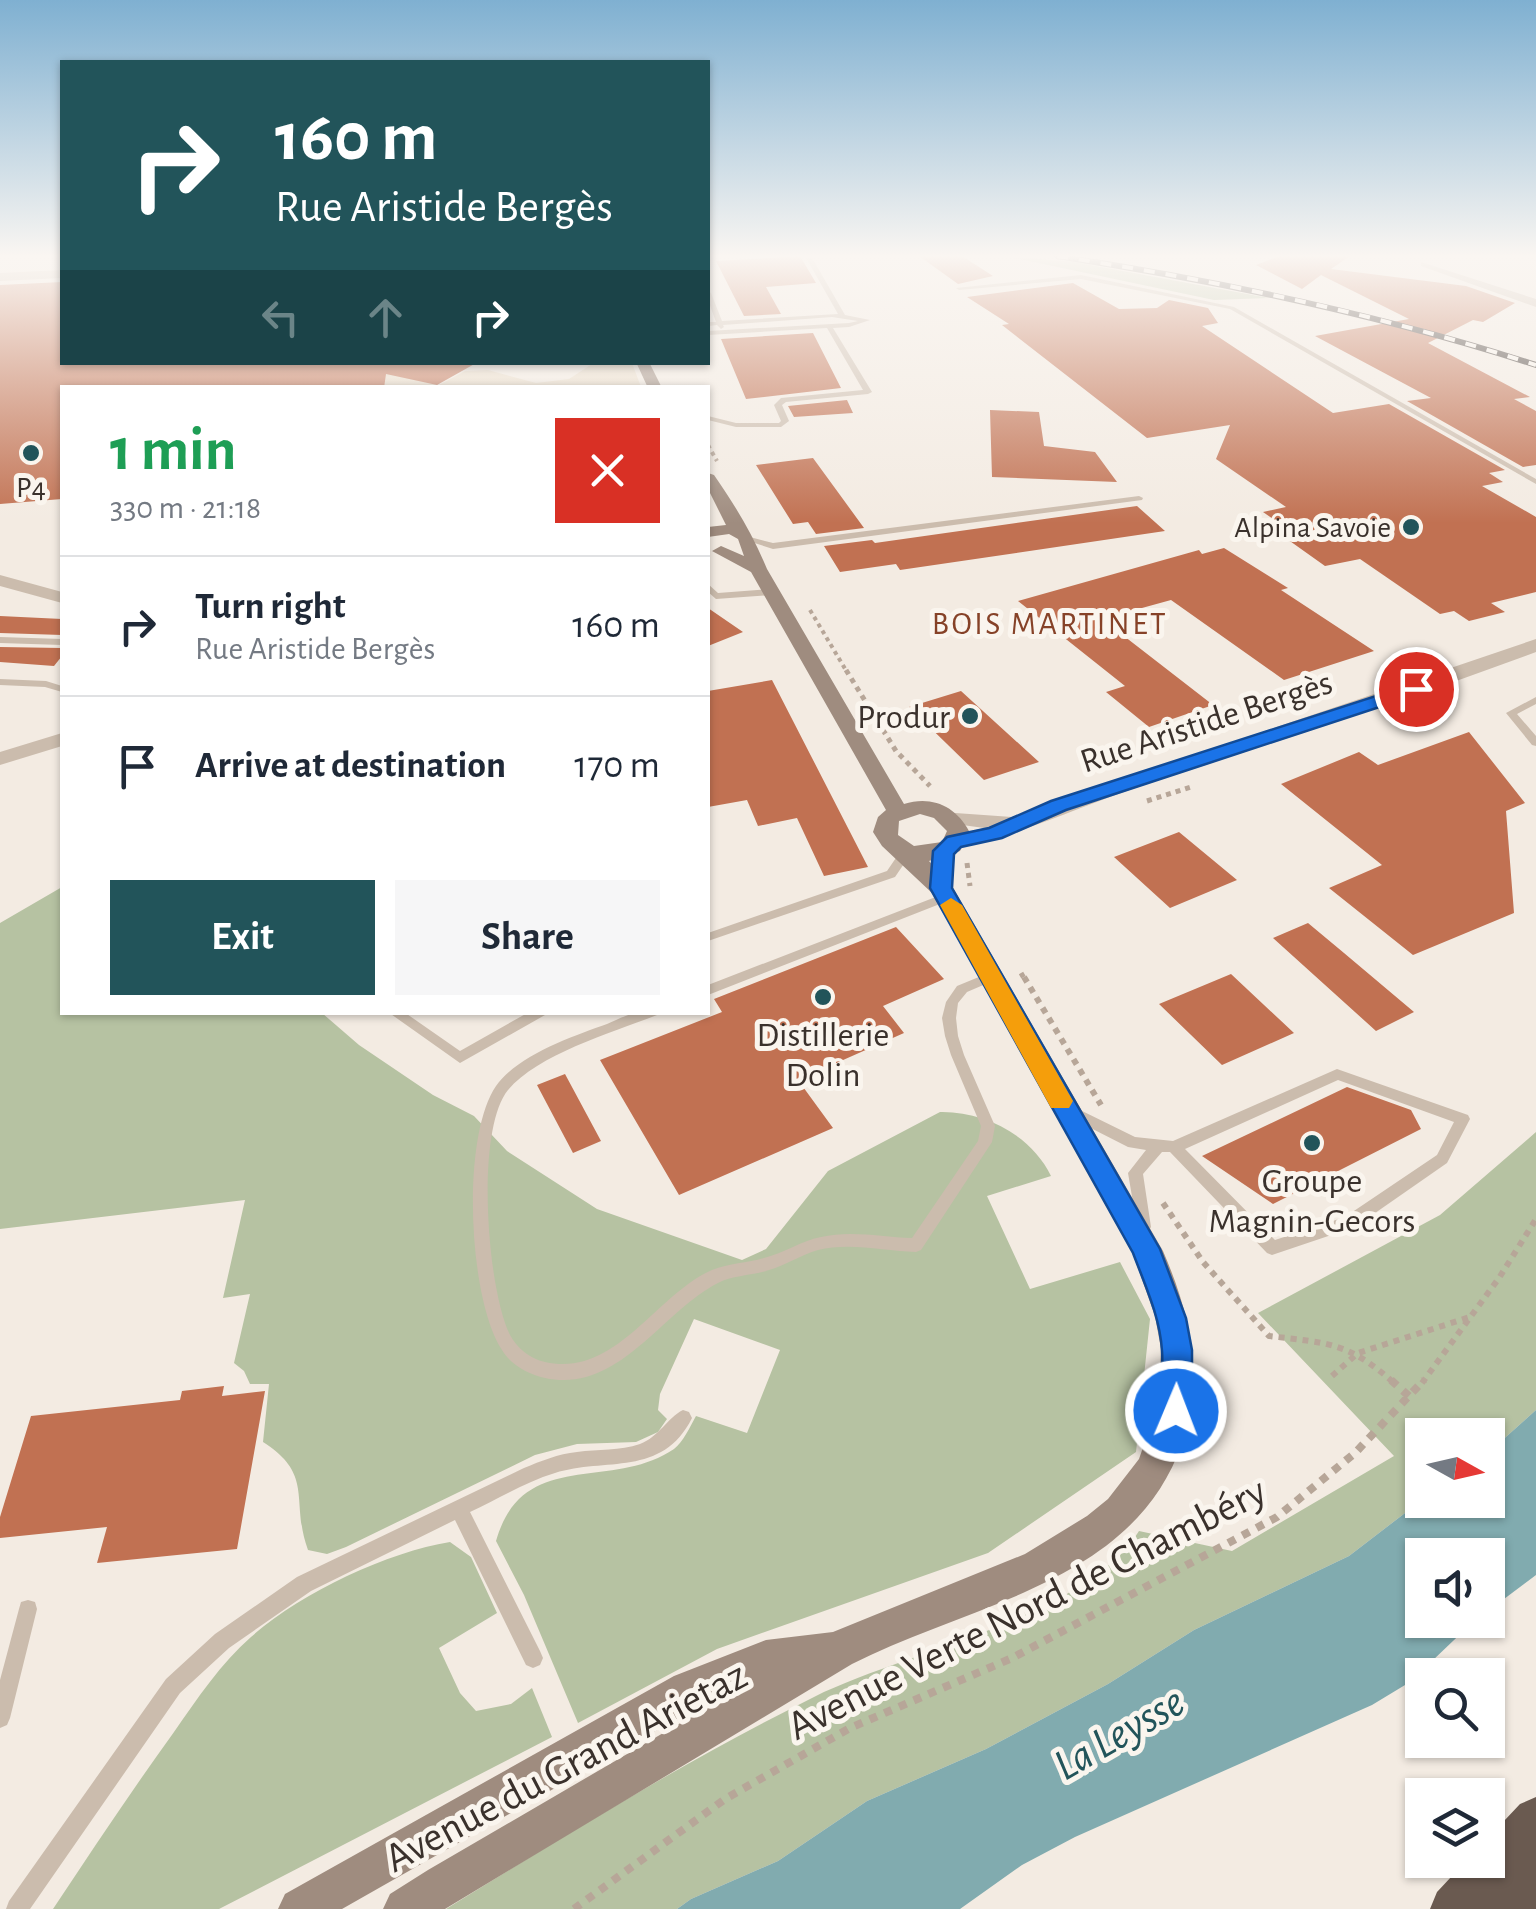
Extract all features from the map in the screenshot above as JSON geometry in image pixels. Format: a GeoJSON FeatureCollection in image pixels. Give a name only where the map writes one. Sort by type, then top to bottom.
{"type":"FeatureCollection","features":[{"type":"Feature","properties":{"kind":"highway"},"geometry":{"type":"LineString","coordinates":[[1454,1909],[1536,1820]]}},
{"type":"Feature","properties":{"kind":"highway"},"geometry":{"type":"LineString","coordinates":[[1510,1909],[1536,1861]]}},
{"type":"Feature","properties":{"kind":"main road"},"geometry":{"type":"LineString","coordinates":[[710,483],[897,812]]}},
{"type":"Feature","properties":{"kind":"main road"},"geometry":{"type":"LineString","coordinates":[[710,487],[718,514],[712,541]]}},
{"type":"Feature","properties":{"kind":"main road"},"geometry":{"type":"LineString","coordinates":[[712,541],[743,538]]}},
{"type":"Feature","properties":{"kind":"main road"},"geometry":{"type":"LineString","coordinates":[[712,541],[758,569]]}},
{"type":"Feature","properties":{"kind":"main road"},"geometry":{"type":"LineString","coordinates":[[879,777],[924,808],[949,817],[958,831],[961,838],[944,893]]}},
{"type":"Feature","properties":{"kind":"main road"},"geometry":{"type":"LineString","coordinates":[[924,808],[897,812],[884,824],[888,840],[906,852],[961,838]]}},
{"type":"Feature","properties":{"kind":"main road","name":"Avenue du Grand Arietaz"},"geometry":{"type":"LineString","coordinates":[[405,1909],[482,1859],[716,1725],[840,1648],[1028,1573],[1102,1528],[1148,1480],[1164,1451],[1176,1411],[1177,1350],[1172,1318],[1146,1249],[1062,1104],[1003,970],[944,893],[906,852]]}},
{"type":"Feature","properties":{"kind":"main road","name":"Avenue du Grand Arietaz"},"geometry":{"type":"LineString","coordinates":[[300,1909],[688,1690],[766,1659],[840,1648]]}},
{"type":"Feature","properties":{"kind":"street"},"geometry":{"type":"LineString","coordinates":[[0,580],[60,597]]}},
{"type":"Feature","properties":{"kind":"street","name":"Rue Aristide Bergès"},"geometry":{"type":"LineString","coordinates":[[961,838],[1448,678],[1536,645]]}},
{"type":"Feature","properties":{"kind":"street"},"geometry":{"type":"LineString","coordinates":[[0,759],[60,740]]}},
{"type":"Feature","properties":{"kind":"lane"},"geometry":{"type":"LineString","coordinates":[[710,429],[781,425],[784,421],[778,405],[784,400],[868,392],[840,345]]}},
{"type":"Feature","properties":{"kind":"lane"},"geometry":{"type":"LineString","coordinates":[[1298,345],[1536,482]]}},
{"type":"Feature","properties":{"kind":"lane"},"geometry":{"type":"LineString","coordinates":[[710,419],[753,426]]}},
{"type":"Feature","properties":{"kind":"lane"},"geometry":{"type":"LineString","coordinates":[[743,538],[773,546],[1138,498]]}},
{"type":"Feature","properties":{"kind":"lane"},"geometry":{"type":"LineString","coordinates":[[710,589],[716,596],[771,592]]}},
{"type":"Feature","properties":{"kind":"lane"},"geometry":{"type":"LineString","coordinates":[[0,640],[60,642]]}},
{"type":"Feature","properties":{"kind":"lane"},"geometry":{"type":"LineString","coordinates":[[0,682],[60,688]]}},
{"type":"Feature","properties":{"kind":"lane"},"geometry":{"type":"LineString","coordinates":[[1536,700],[1511,713],[1536,743]]}},
{"type":"Feature","properties":{"kind":"lane"},"geometry":{"type":"LineString","coordinates":[[710,935],[891,874],[906,852]]}},
{"type":"Feature","properties":{"kind":"lane"},"geometry":{"type":"LineString","coordinates":[[710,989],[944,893]]}},
{"type":"Feature","properties":{"kind":"lane"},"geometry":{"type":"LineString","coordinates":[[644,1015],[556,1050],[501,1087],[490,1108],[481,1143],[484,1256],[501,1335],[514,1355],[528,1365],[554,1372],[584,1368],[634,1344],[703,1282],[768,1264],[820,1243],[916,1246],[984,1142],[988,1126],[948,1029],[949,1005],[963,988],[1003,970]]}},
{"type":"Feature","properties":{"kind":"lane"},"geometry":{"type":"LineString","coordinates":[[398,1015],[460,1058],[535,1015]]}},
{"type":"Feature","properties":{"kind":"lane"},"geometry":{"type":"LineString","coordinates":[[1062,1104],[1122,1138],[1166,1146],[1272,1248],[1350,1222],[1442,1159],[1463,1119],[1337,1074],[1166,1146],[1140,1167],[1135,1173],[1146,1249]]}},
{"type":"Feature","properties":{"kind":"lane"},"geometry":{"type":"LineString","coordinates":[[17,1909],[172,1686],[222,1641],[304,1584],[459,1509],[561,1462],[636,1456],[674,1432],[683,1418]]}},
{"type":"Feature","properties":{"kind":"lane"},"geometry":{"type":"LineString","coordinates":[[459,1509],[532,1658]]}},
{"type":"Feature","properties":{"kind":"lane"},"geometry":{"type":"LineString","coordinates":[[0,1718],[28,1608]]}},
{"type":"Feature","properties":{"kind":"path"},"geometry":{"type":"LineString","coordinates":[[808,607],[909,766],[920,780],[954,800],[965,868],[978,901]]}},
{"type":"Feature","properties":{"kind":"path"},"geometry":{"type":"LineString","coordinates":[[1003,970],[1122,1138]]}},
{"type":"Feature","properties":{"kind":"path"},"geometry":{"type":"LineString","coordinates":[[1140,1167],[1203,1262],[1270,1336],[1340,1345],[1358,1353],[1411,1398]]}},
{"type":"Feature","properties":{"kind":"path","name":"Avenue Verte Nord de Chambéry"},"geometry":{"type":"LineString","coordinates":[[574,1909],[725,1799],[850,1728],[1012,1658],[1277,1516],[1355,1453],[1411,1398],[1536,1220]]}},
{"type":"Feature","properties":{"kind":"path"},"geometry":{"type":"LineString","coordinates":[[1332,1376],[1358,1353],[1472,1316]]}},
{"type":"Feature","properties":{"kind":"green space"},"geometry":{"type":"Polygon","coordinates":[[[60,888],[60,1015],[324,1015],[359,1045],[433,1095],[474,1116],[507,1151],[597,1209],[742,1260],[766,1249],[828,1171],[940,1112],[990,1121],[1032,1149],[1051,1176],[987,1196],[1030,1289],[1120,1262],[1150,1319],[1136,1452],[988,1553],[717,1649],[578,1723],[524,1595],[496,1541],[509,1512],[526,1493],[548,1482],[623,1468],[674,1449],[696,1416],[747,1433],[780,1350],[694,1319],[660,1394],[658,1410],[667,1419],[658,1432],[636,1442],[577,1444],[535,1455],[346,1547],[327,1554],[308,1550],[295,1478],[279,1454],[263,1442],[269,1384],[250,1384],[244,1371],[234,1363],[250,1294],[223,1298],[245,1200],[0,1229],[0,923],[60,888]]]}},
{"type":"Feature","properties":{"kind":"green space"},"geometry":{"type":"Polygon","coordinates":[[[1536,1132],[1536,1410],[1505,1438],[1505,1418],[1405,1418],[1405,1513],[1349,1556],[1194,1630],[1108,1684],[986,1749],[867,1801],[778,1861],[691,1899],[677,1909],[446,1909],[674,1772],[814,1697],[991,1629],[1079,1587],[1114,1561],[1139,1531],[1232,1551],[1394,1456],[1258,1313],[1440,1215],[1536,1132]]]}},
{"type":"Feature","properties":{"kind":"green space"},"geometry":{"type":"Polygon","coordinates":[[[450,1542],[471,1557],[497,1613],[439,1648],[460,1693],[476,1711],[511,1704],[532,1688],[552,1737],[219,1909],[53,1909],[201,1694],[251,1637],[293,1605],[345,1577],[399,1555],[450,1542]]]}},
{"type":"Feature","properties":{"kind":"shaded area"},"geometry":{"type":"Polygon","coordinates":[[[590,365],[633,365],[640,385],[439,385],[465,371],[488,370],[536,383],[569,379],[590,365]]]}},
{"type":"Feature","properties":{"kind":"shaded area"},"geometry":{"type":"Polygon","coordinates":[[[365,368],[439,385],[330,385],[365,368]]]}},
{"type":"Feature","properties":{"kind":"water","name":"La Leysse"},"geometry":{"type":"Polygon","coordinates":[[[1536,1410],[1536,1575],[1505,1598],[1505,1538],[1405,1538],[1405,1638],[1456,1638],[1435,1658],[1405,1658],[1405,1685],[1372,1705],[1075,1837],[1022,1865],[960,1909],[677,1909],[691,1899],[778,1861],[867,1801],[986,1749],[1108,1684],[1194,1630],[1349,1556],[1405,1513],[1405,1518],[1505,1518],[1505,1438],[1536,1410]]]}},
{"type":"Feature","properties":{"kind":"building"},"geometry":{"type":"Polygon","coordinates":[[[0,345],[60,345],[60,365],[473,365],[437,385],[386,374],[384,385],[60,385],[60,499],[0,504],[0,345]]]}},
{"type":"Feature","properties":{"kind":"building"},"geometry":{"type":"Polygon","coordinates":[[[724,345],[819,345],[841,388],[746,399],[724,345]]]}},
{"type":"Feature","properties":{"kind":"building","name":"Alpina Savoie"},"geometry":{"type":"Polygon","coordinates":[[[1028,345],[1231,345],[1333,413],[1389,404],[1505,470],[1489,473],[1503,482],[1482,486],[1536,517],[1536,592],[1491,603],[1505,612],[1469,621],[1454,611],[1440,614],[1360,559],[1325,566],[1287,539],[1299,537],[1263,512],[1286,507],[1216,459],[1230,425],[1147,438],[1028,345]]]}},
{"type":"Feature","properties":{"kind":"building"},"geometry":{"type":"Polygon","coordinates":[[[1332,345],[1432,345],[1530,397],[1514,399],[1536,411],[1536,465],[1523,467],[1407,401],[1431,398],[1332,345]]]}},
{"type":"Feature","properties":{"kind":"building"},"geometry":{"type":"Polygon","coordinates":[[[847,400],[853,413],[794,417],[788,406],[847,400]]]}},
{"type":"Feature","properties":{"kind":"building"},"geometry":{"type":"Polygon","coordinates":[[[990,410],[1039,412],[1044,446],[1095,452],[1117,482],[992,477],[990,410]]]}},
{"type":"Feature","properties":{"kind":"building"},"geometry":{"type":"Polygon","coordinates":[[[813,458],[864,528],[816,534],[808,522],[793,524],[756,465],[813,458]]]}},
{"type":"Feature","properties":{"kind":"building"},"geometry":{"type":"Polygon","coordinates":[[[1137,506],[1165,531],[900,570],[896,564],[840,572],[824,546],[872,540],[875,543],[1137,506]]]}},
{"type":"Feature","properties":{"kind":"building"},"geometry":{"type":"Polygon","coordinates":[[[1224,548],[1288,588],[1281,590],[1374,651],[1284,680],[1171,600],[1102,619],[1213,705],[1149,727],[1106,692],[1125,686],[1018,601],[1199,550],[1202,554],[1224,548]]]}},
{"type":"Feature","properties":{"kind":"building"},"geometry":{"type":"Polygon","coordinates":[[[710,609],[743,632],[710,645],[710,609]]]}},
{"type":"Feature","properties":{"kind":"building"},"geometry":{"type":"Polygon","coordinates":[[[0,616],[60,619],[60,635],[0,633],[0,616]]]}},
{"type":"Feature","properties":{"kind":"building"},"geometry":{"type":"Polygon","coordinates":[[[0,647],[60,648],[60,658],[54,666],[0,662],[0,647]]]}},
{"type":"Feature","properties":{"kind":"building"},"geometry":{"type":"Polygon","coordinates":[[[772,680],[868,867],[824,876],[797,818],[758,826],[747,800],[710,807],[710,691],[772,680]]]}},
{"type":"Feature","properties":{"kind":"building"},"geometry":{"type":"Polygon","coordinates":[[[961,691],[1039,762],[984,780],[909,707],[961,691]]]}},
{"type":"Feature","properties":{"kind":"building"},"geometry":{"type":"Polygon","coordinates":[[[1469,732],[1525,803],[1506,811],[1514,913],[1413,955],[1329,888],[1382,865],[1281,784],[1359,752],[1378,765],[1469,732]]]}},
{"type":"Feature","properties":{"kind":"building"},"geometry":{"type":"Polygon","coordinates":[[[1179,832],[1237,880],[1170,908],[1114,857],[1179,832]]]}},
{"type":"Feature","properties":{"kind":"building"},"geometry":{"type":"Polygon","coordinates":[[[1308,923],[1414,1012],[1376,1031],[1273,938],[1308,923]]]}},
{"type":"Feature","properties":{"kind":"building"},"geometry":{"type":"Polygon","coordinates":[[[896,927],[944,979],[883,1006],[904,1033],[798,1080],[833,1128],[679,1195],[600,1060],[722,1012],[714,999],[896,927]]]}},
{"type":"Feature","properties":{"kind":"building"},"geometry":{"type":"Polygon","coordinates":[[[1231,974],[1294,1033],[1222,1065],[1159,1004],[1231,974]]]}},
{"type":"Feature","properties":{"kind":"building"},"geometry":{"type":"Polygon","coordinates":[[[565,1074],[601,1141],[573,1153],[537,1085],[565,1074]]]}},
{"type":"Feature","properties":{"kind":"building","name":"Groupe Magnin-Gecors"},"geometry":{"type":"Polygon","coordinates":[[[1347,1087],[1411,1110],[1421,1129],[1273,1204],[1202,1156],[1347,1087]]]}},
{"type":"Feature","properties":{"kind":"building"},"geometry":{"type":"Polygon","coordinates":[[[224,1386],[222,1396],[265,1391],[237,1549],[97,1563],[107,1527],[0,1538],[0,1517],[31,1416],[180,1400],[182,1391],[224,1386]]]}},
{"type":"Feature","properties":{"kind":"railway"},"geometry":{"type":"LineString","coordinates":[[1470,345],[1536,365]]}},
{"type":"Feature","properties":{"kind":"slow traffic"},"geometry":{"type":"LineString","coordinates":[[951,905],[1060,1101]]}},
{"type":"Feature","properties":{"kind":"place","name":"P4"},"geometry":{"type":"Point","coordinates":[31,453]}},
{"type":"Feature","properties":{"kind":"place","name":"Alpina Savoie"},"geometry":{"type":"Point","coordinates":[1411,527]}},
{"type":"Feature","properties":{"kind":"place","name":"Produr"},"geometry":{"type":"Point","coordinates":[970,716]}},
{"type":"Feature","properties":{"kind":"place","name":"Distillerie Dolin"},"geometry":{"type":"Point","coordinates":[823,997]}},
{"type":"Feature","properties":{"kind":"place","name":"Groupe Magnin-Gecors"},"geometry":{"type":"Point","coordinates":[1312,1143]}},
{"type":"Feature","properties":{"kind":"district","name":"BOIS MARTINET"},"geometry":{"type":"Point","coordinates":[1050,623]}},
{"type":"Feature","properties":{"kind":"route"},"geometry":{"type":"LineString","coordinates":[[1176,1411],[1177,1350],[1172,1318],[1146,1249],[941,888],[943,851],[955,842],[995,834],[1058,806],[1416,689]]}}]}
